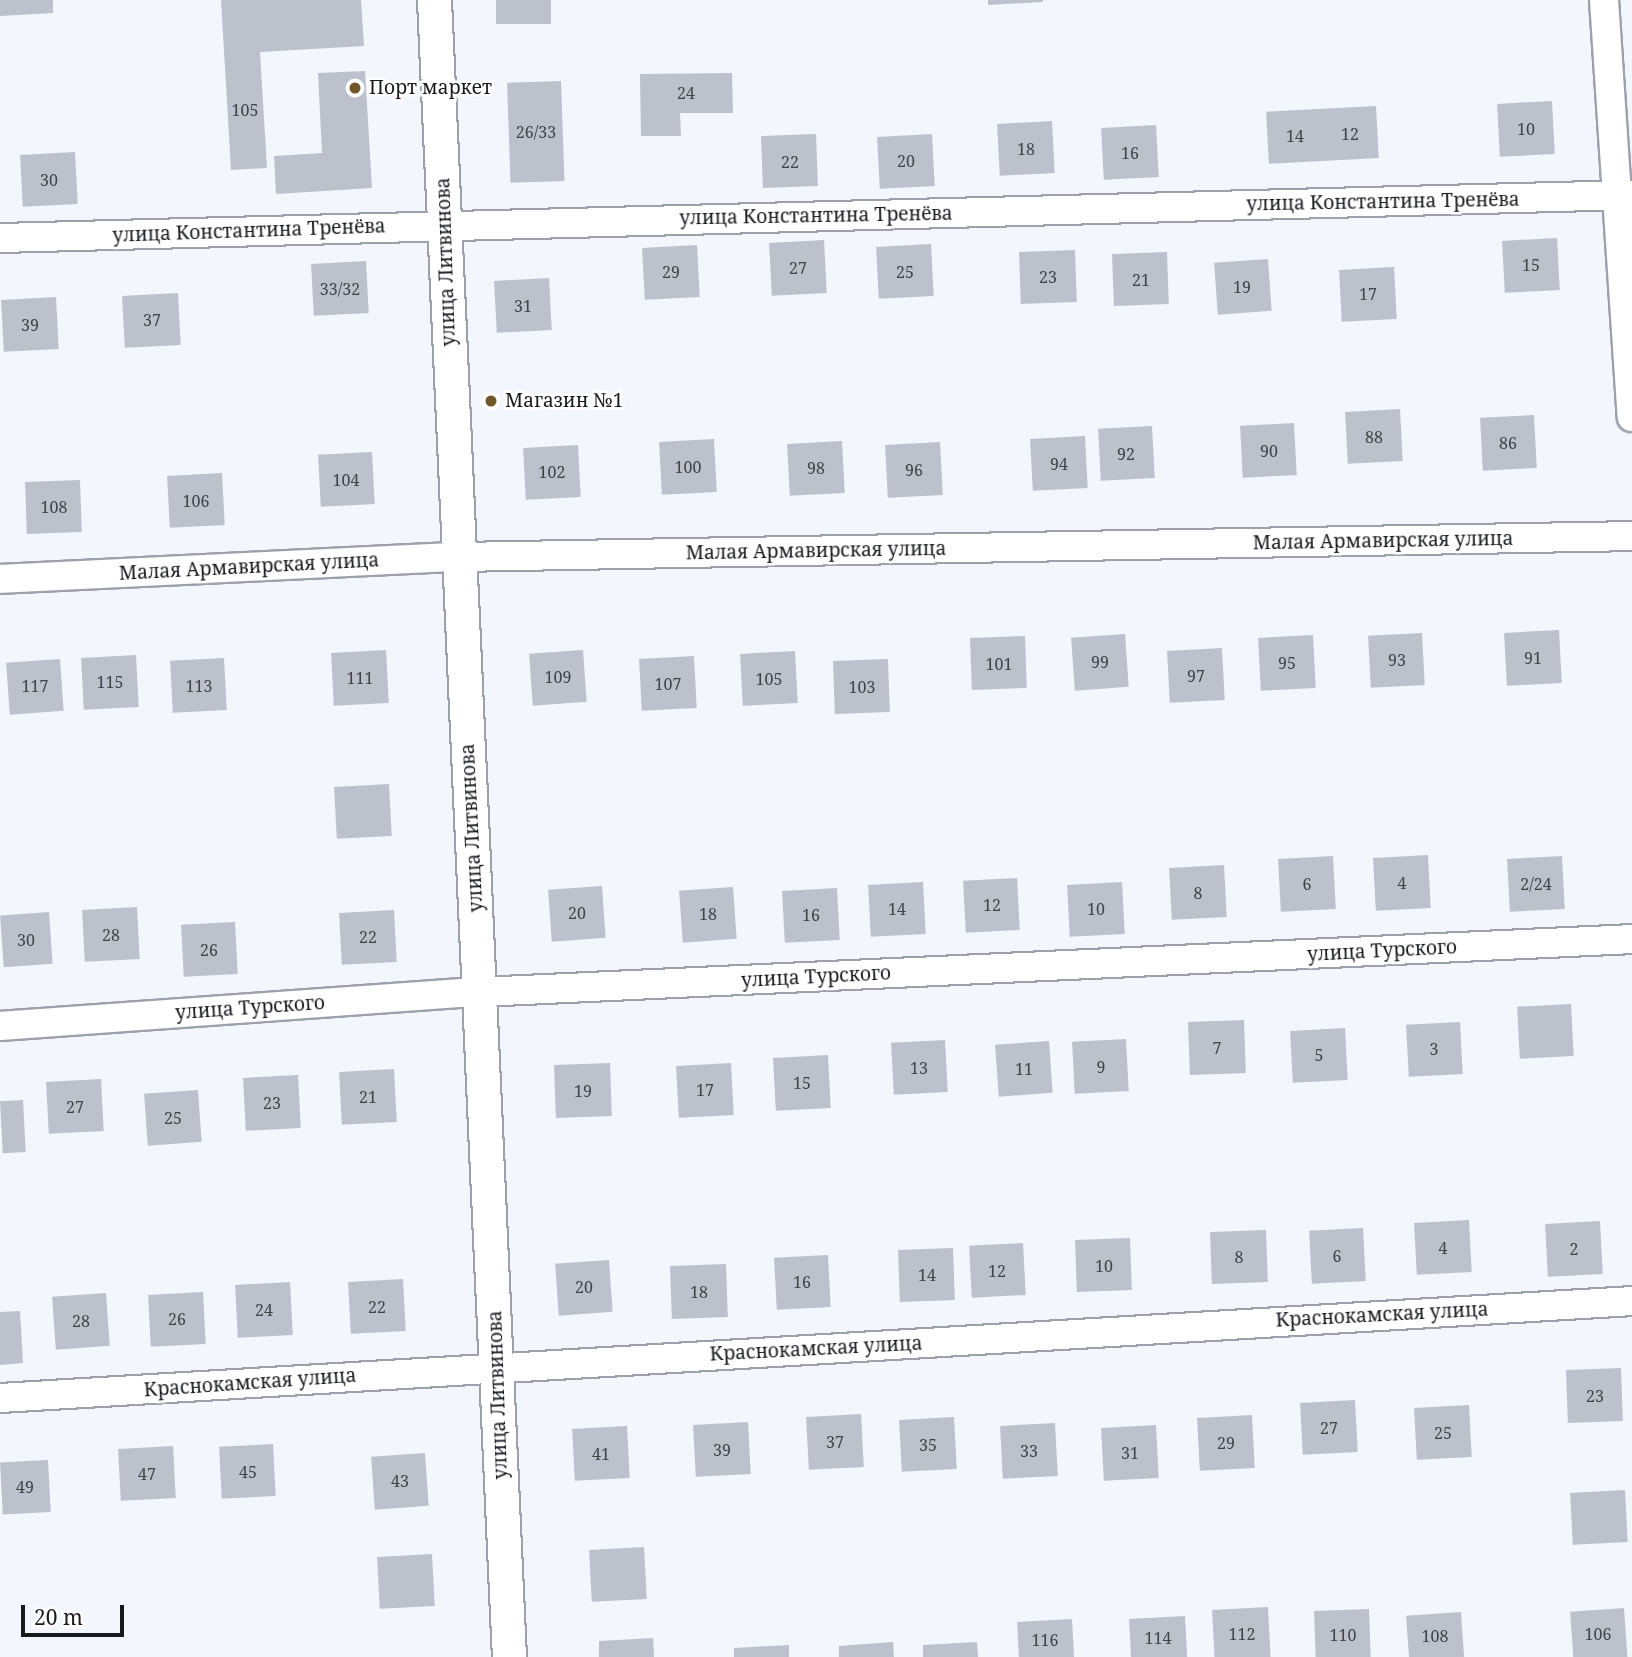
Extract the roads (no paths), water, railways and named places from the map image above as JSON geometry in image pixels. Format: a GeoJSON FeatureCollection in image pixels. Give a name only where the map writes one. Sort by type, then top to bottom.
{"type":"FeatureCollection","features":[{"type":"Feature","properties":{"kind":"street","name":"улица Литвинова"},"geometry":{"type":"LineString","coordinates":[[434,0],[509,1657]]}},
{"type":"Feature","properties":{"kind":"street"},"geometry":{"type":"LineString","coordinates":[[1604,0],[1625,195],[1632,417]]}},
{"type":"Feature","properties":{"kind":"street","name":"улица Константина Тренёва"},"geometry":{"type":"LineString","coordinates":[[0,238],[1625,195]]}},
{"type":"Feature","properties":{"kind":"street","name":"Малая Армавирская улица"},"geometry":{"type":"LineString","coordinates":[[0,579],[458,557],[1632,536]]}},
{"type":"Feature","properties":{"kind":"street","name":"улица Турского"},"geometry":{"type":"LineString","coordinates":[[0,1026],[480,992],[1632,939]]}},
{"type":"Feature","properties":{"kind":"street","name":"Краснокамская улица"},"geometry":{"type":"LineString","coordinates":[[0,1398],[1632,1301]]}},
{"type":"Feature","properties":{"kind":"place","name":"Порт маркет"},"geometry":{"type":"Point","coordinates":[355,88]}},
{"type":"Feature","properties":{"kind":"place","name":"Магазин №1"},"geometry":{"type":"Point","coordinates":[491,401]}}]}
